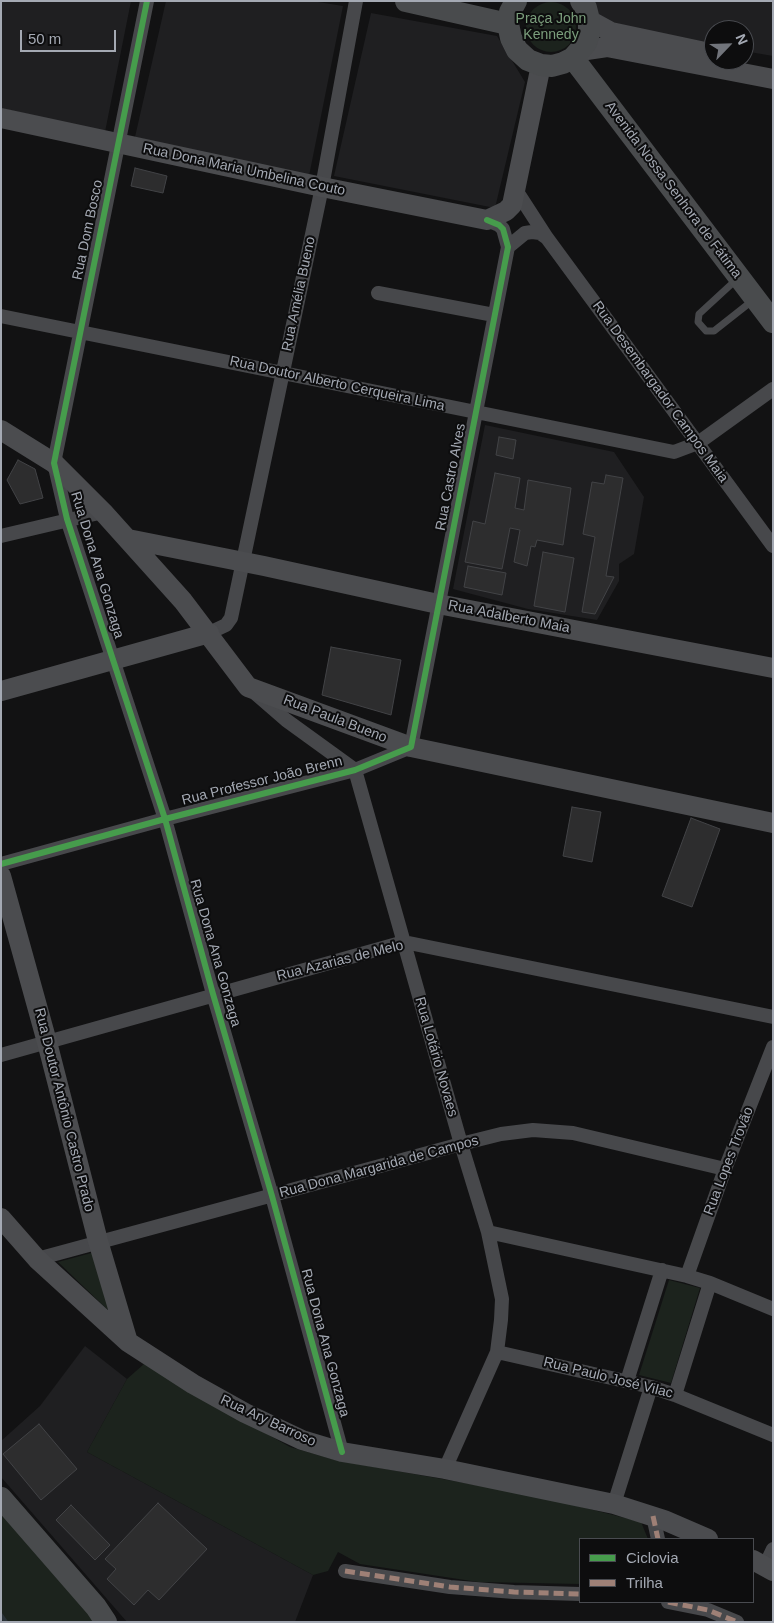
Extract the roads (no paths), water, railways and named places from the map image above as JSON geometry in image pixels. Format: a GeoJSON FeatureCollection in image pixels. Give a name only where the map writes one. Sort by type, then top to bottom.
{"type":"FeatureCollection","features":[{"type":"Feature","properties":{"kind":"main road"},"geometry":{"type":"LineString","coordinates":[[406,1],[508,24]]}},
{"type":"Feature","properties":{"kind":"main road"},"geometry":{"type":"LineString","coordinates":[[516,1],[510,12],[508,24],[510,38],[517,50],[528,60],[541,65],[558,64],[577,54],[607,47],[773,79]]}},
{"type":"Feature","properties":{"kind":"main road"},"geometry":{"type":"LineString","coordinates":[[585,11],[611,32],[704,52]]}},
{"type":"Feature","properties":{"kind":"main road"},"geometry":{"type":"LineString","coordinates":[[577,54],[586,43],[589,33],[585,11]]}},
{"type":"Feature","properties":{"kind":"main road","name":"Avenida Nossa Senhora de Fátima"},"geometry":{"type":"LineString","coordinates":[[577,54],[773,322]]}},
{"type":"Feature","properties":{"kind":"main road"},"geometry":{"type":"LineString","coordinates":[[754,62],[773,66]]}},
{"type":"Feature","properties":{"kind":"main road"},"geometry":{"type":"LineString","coordinates":[[488,220],[506,211],[512,205],[541,65]]}},
{"type":"Feature","properties":{"kind":"main road","name":"Rua Dona Maria Umbelina Couto"},"geometry":{"type":"LineString","coordinates":[[1,118],[322,187],[488,220]]}},
{"type":"Feature","properties":{"kind":"main road"},"geometry":{"type":"LineString","coordinates":[[1,430],[54,463],[103,512],[182,601],[248,687]]}},
{"type":"Feature","properties":{"kind":"main road","name":"Rua Adalberto Maia"},"geometry":{"type":"LineString","coordinates":[[128,539],[438,604],[773,668]]}},
{"type":"Feature","properties":{"kind":"main road"},"geometry":{"type":"LineString","coordinates":[[1,691],[209,634]]}},
{"type":"Feature","properties":{"kind":"main road","name":"Rua Paula Bueno"},"geometry":{"type":"LineString","coordinates":[[248,687],[411,747],[773,823]]}},
{"type":"Feature","properties":{"kind":"main road","name":"Rua Doutor Antônio Castro Prado"},"geometry":{"type":"LineString","coordinates":[[1,876],[47,1042],[98,1241],[128,1342]]}},
{"type":"Feature","properties":{"kind":"main road","name":"Rua Ary Barroso"},"geometry":{"type":"LineString","coordinates":[[1,1218],[37,1259],[128,1342],[193,1384],[244,1413],[302,1440],[342,1452],[445,1469],[614,1504],[653,1516],[706,1538]]}},
{"type":"Feature","properties":{"kind":"main road"},"geometry":{"type":"LineString","coordinates":[[1,1498],[96,1607],[106,1622]]}},
{"type":"Feature","properties":{"kind":"street","name":"Rua Dom Bosco"},"geometry":{"type":"LineString","coordinates":[[54,463],[147,1]]}},
{"type":"Feature","properties":{"kind":"street","name":"Rua Amélia Bueno"},"geometry":{"type":"LineString","coordinates":[[209,634],[226,626],[231,618],[322,187],[356,1]]}},
{"type":"Feature","properties":{"kind":"street"},"geometry":{"type":"LineString","coordinates":[[516,190],[547,238]]}},
{"type":"Feature","properties":{"kind":"street"},"geometry":{"type":"LineString","coordinates":[[488,220],[503,229],[508,247],[525,233],[540,232],[547,238]]}},
{"type":"Feature","properties":{"kind":"street","name":"Rua Desembargador Campos Maia"},"geometry":{"type":"LineString","coordinates":[[547,238],[773,546]]}},
{"type":"Feature","properties":{"kind":"street","name":"Rua Castro Alves"},"geometry":{"type":"LineString","coordinates":[[411,747],[508,247]]}},
{"type":"Feature","properties":{"kind":"street"},"geometry":{"type":"LineString","coordinates":[[378,292],[494,315]]}},
{"type":"Feature","properties":{"kind":"street","name":"Rua Doutor Alberto Cerqueira Lima"},"geometry":{"type":"LineString","coordinates":[[1,316],[674,452],[698,443],[773,389]]}},
{"type":"Feature","properties":{"kind":"street","name":"Rua Dona Ana Gonzaga"},"geometry":{"type":"LineString","coordinates":[[54,463],[67,519],[165,819],[213,994],[272,1196],[342,1452]]}},
{"type":"Feature","properties":{"kind":"street"},"geometry":{"type":"LineString","coordinates":[[1,536],[103,512]]}},
{"type":"Feature","properties":{"kind":"street"},"geometry":{"type":"LineString","coordinates":[[248,687],[286,720],[355,770]]}},
{"type":"Feature","properties":{"kind":"street","name":"Rua Professor João Brenn"},"geometry":{"type":"LineString","coordinates":[[1,864],[355,770],[411,747]]}},
{"type":"Feature","properties":{"kind":"street","name":"Rua Lotário Novaes"},"geometry":{"type":"LineString","coordinates":[[355,770],[461,1144],[488,1232],[502,1299],[497,1352],[445,1469]]}},
{"type":"Feature","properties":{"kind":"street","name":"Rua Azarias de Melo"},"geometry":{"type":"LineString","coordinates":[[1,1055],[404,942],[773,1017]]}},
{"type":"Feature","properties":{"kind":"street","name":"Rua Lopes Trovão"},"geometry":{"type":"LineString","coordinates":[[687,1276],[725,1170],[773,1047]]}},
{"type":"Feature","properties":{"kind":"street","name":"Rua Dona Margarida de Campos"},"geometry":{"type":"LineString","coordinates":[[37,1259],[98,1241],[501,1134],[533,1130],[573,1133],[725,1170]]}},
{"type":"Feature","properties":{"kind":"street"},"geometry":{"type":"LineString","coordinates":[[488,1232],[687,1276],[710,1283],[773,1309]]}},
{"type":"Feature","properties":{"kind":"street"},"geometry":{"type":"LineString","coordinates":[[627,1381],[662,1270]]}},
{"type":"Feature","properties":{"kind":"street"},"geometry":{"type":"LineString","coordinates":[[675,1395],[710,1283]]}},
{"type":"Feature","properties":{"kind":"street","name":"Rua Paulo José Vilac"},"geometry":{"type":"LineString","coordinates":[[497,1352],[652,1387],[773,1435]]}},
{"type":"Feature","properties":{"kind":"street"},"geometry":{"type":"LineString","coordinates":[[614,1504],[652,1387]]}},
{"type":"Feature","properties":{"kind":"street"},"geometry":{"type":"LineString","coordinates":[[653,1516],[658,1538]]}},
{"type":"Feature","properties":{"kind":"street"},"geometry":{"type":"LineString","coordinates":[[345,1571],[450,1587],[514,1592],[579,1594]]}},
{"type":"Feature","properties":{"kind":"street"},"geometry":{"type":"LineString","coordinates":[[673,1603],[708,1610],[737,1622]]}},
{"type":"Feature","properties":{"kind":"lane"},"geometry":{"type":"LineString","coordinates":[[739,278],[699,314],[698,322],[706,331],[714,331],[755,298]]}},
{"type":"Feature","properties":{"kind":"waterway"},"geometry":{"type":"LineString","coordinates":[[1,1615],[6,1622]]}},
{"type":"Feature","properties":{"kind":"park label","name":"Praça John Kennedy"},"geometry":{"type":"Point","coordinates":[551,28]}}]}
